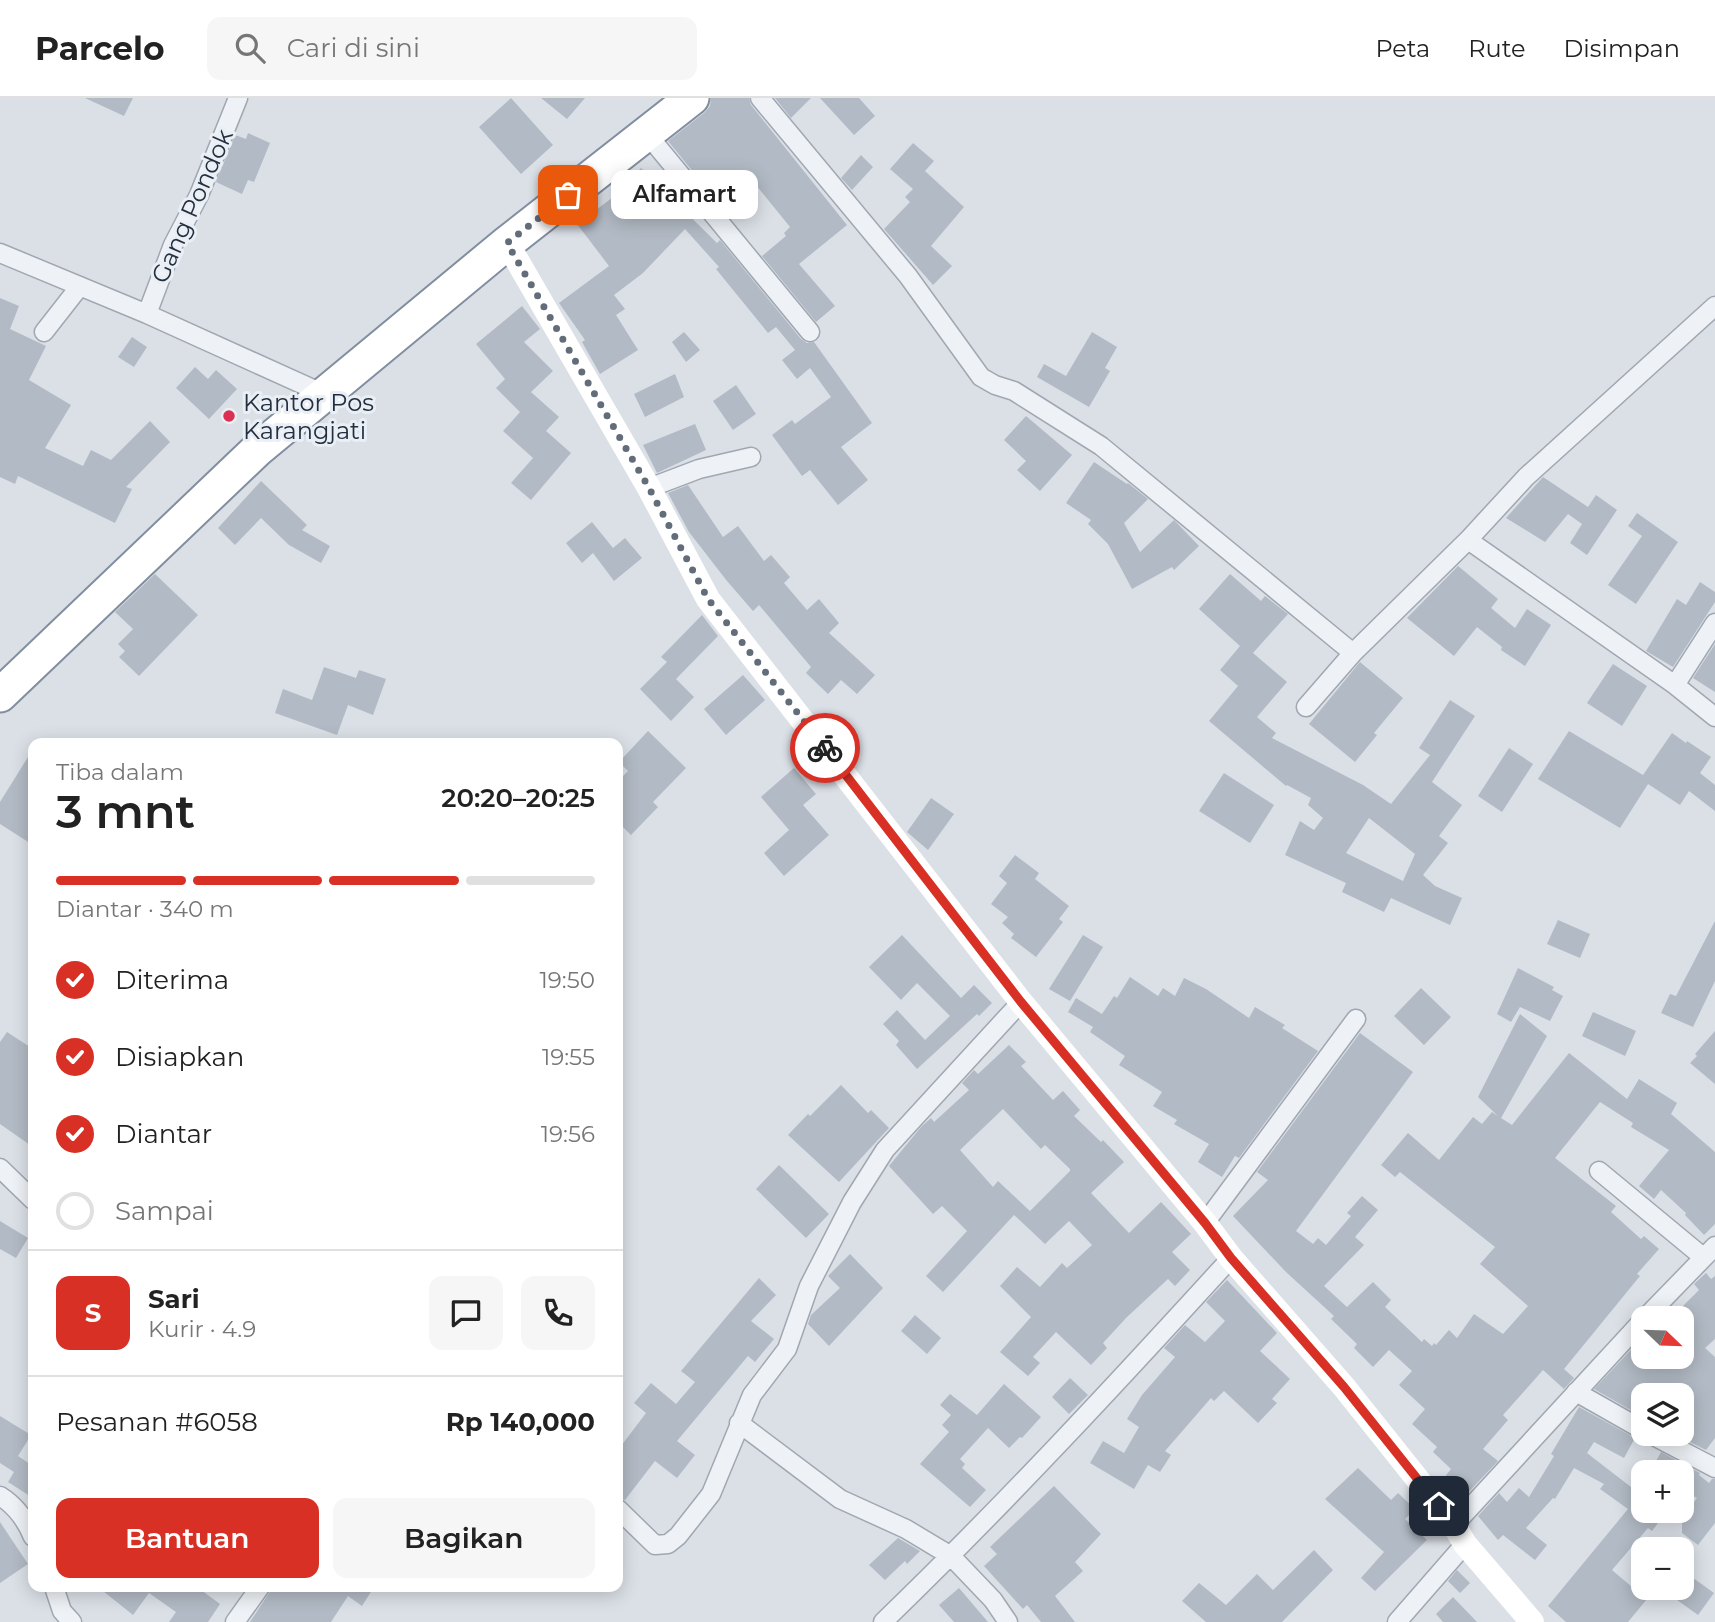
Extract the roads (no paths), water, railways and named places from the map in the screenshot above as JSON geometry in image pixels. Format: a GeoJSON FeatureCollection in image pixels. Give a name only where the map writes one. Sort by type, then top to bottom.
{"type":"FeatureCollection","features":[{"type":"Feature","properties":{"kind":"highway"},"geometry":{"type":"LineString","coordinates":[[0,695],[257,450],[507,243],[692,98]]}},
{"type":"Feature","properties":{"kind":"street","name":"Gang Pondok"},"geometry":{"type":"LineString","coordinates":[[147,314],[173,245],[199,195],[238,98]]}},
{"type":"Feature","properties":{"kind":"street"},"geometry":{"type":"LineString","coordinates":[[760,98],[908,276],[981,377],[1014,391],[1101,446],[1353,653]]}},
{"type":"Feature","properties":{"kind":"street"},"geometry":{"type":"LineString","coordinates":[[647,134],[810,332]]}},
{"type":"Feature","properties":{"kind":"street"},"geometry":{"type":"LineString","coordinates":[[507,243],[649,488],[708,599],[1021,1002],[1231,1258],[1344,1387],[1532,1622]]}},
{"type":"Feature","properties":{"kind":"street"},"geometry":{"type":"LineString","coordinates":[[0,253],[147,314],[324,394]]}},
{"type":"Feature","properties":{"kind":"street"},"geometry":{"type":"LineString","coordinates":[[44,332],[80,286]]}},
{"type":"Feature","properties":{"kind":"street"},"geometry":{"type":"LineString","coordinates":[[1306,708],[1353,653],[1468,540],[1527,477],[1715,306]]}},
{"type":"Feature","properties":{"kind":"street"},"geometry":{"type":"LineString","coordinates":[[649,488],[699,469],[751,457]]}},
{"type":"Feature","properties":{"kind":"street"},"geometry":{"type":"LineString","coordinates":[[1468,540],[1675,685],[1715,717]]}},
{"type":"Feature","properties":{"kind":"street"},"geometry":{"type":"LineString","coordinates":[[1675,685],[1715,623]]}},
{"type":"Feature","properties":{"kind":"street"},"geometry":{"type":"LineString","coordinates":[[623,1514],[655,1545],[668,1545],[711,1494],[752,1395],[787,1349],[809,1286],[852,1202],[885,1150],[1021,1002]]}},
{"type":"Feature","properties":{"kind":"street"},"geometry":{"type":"LineString","coordinates":[[1205,1223],[1356,1019]]}},
{"type":"Feature","properties":{"kind":"street"},"geometry":{"type":"LineString","coordinates":[[0,1168],[28,1195]]}},
{"type":"Feature","properties":{"kind":"street"},"geometry":{"type":"LineString","coordinates":[[1599,1171],[1709,1251],[1656,1306]]}},
{"type":"Feature","properties":{"kind":"street"},"geometry":{"type":"LineString","coordinates":[[883,1622],[951,1556],[1115,1385],[1231,1258]]}},
{"type":"Feature","properties":{"kind":"street"},"geometry":{"type":"LineString","coordinates":[[1397,1622],[1460,1534],[1576,1392],[1631,1333]]}},
{"type":"Feature","properties":{"kind":"street"},"geometry":{"type":"LineString","coordinates":[[1576,1392],[1631,1423]]}},
{"type":"Feature","properties":{"kind":"street"},"geometry":{"type":"LineString","coordinates":[[739,1423],[840,1499],[906,1529],[951,1556],[993,1600],[1008,1622]]}},
{"type":"Feature","properties":{"kind":"street"},"geometry":{"type":"LineString","coordinates":[[1673,1446],[1715,1468]]}},
{"type":"Feature","properties":{"kind":"street"},"geometry":{"type":"LineString","coordinates":[[0,1496],[9,1501],[28,1525]]}},
{"type":"Feature","properties":{"kind":"street"},"geometry":{"type":"LineString","coordinates":[[56,1592],[62,1611],[72,1622]]}},
{"type":"Feature","properties":{"kind":"street"},"geometry":{"type":"LineString","coordinates":[[235,1622],[256,1592]]}},
{"type":"Feature","properties":{"kind":"place","name":"Alfamart"},"geometry":{"type":"Point","coordinates":[568,195]}},
{"type":"Feature","properties":{"kind":"place","name":"Kantor Pos Karangjati"},"geometry":{"type":"Point","coordinates":[229,416]}}]}
